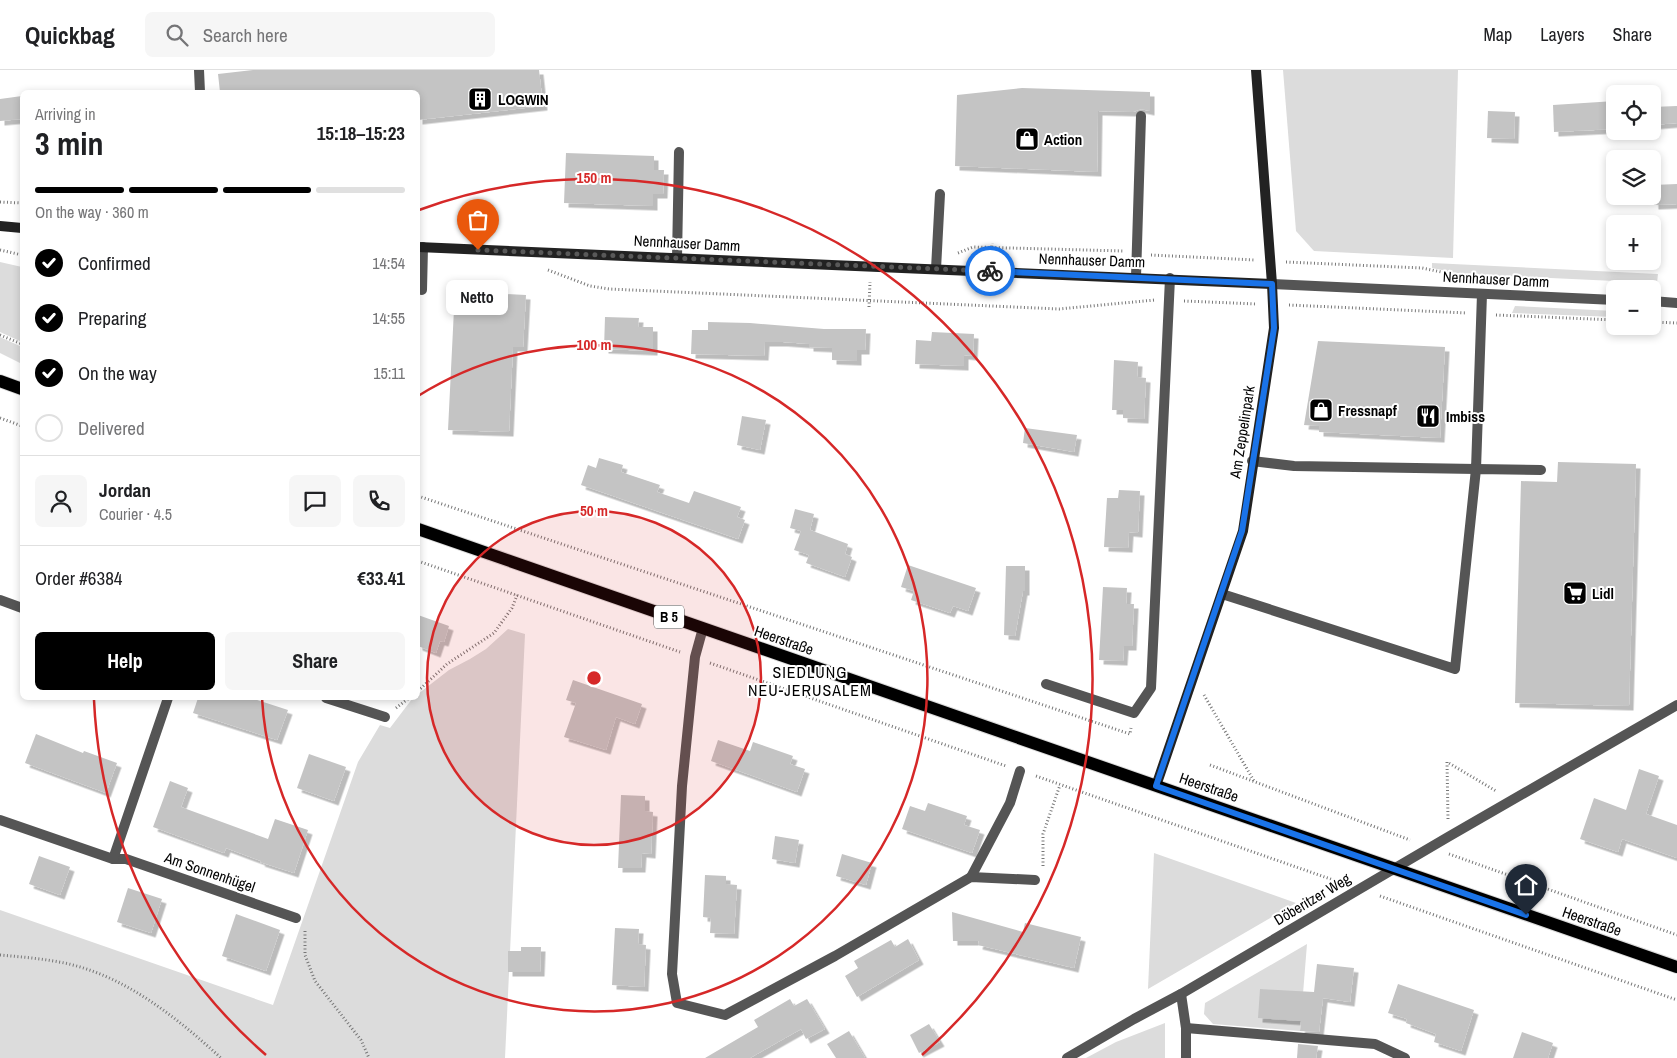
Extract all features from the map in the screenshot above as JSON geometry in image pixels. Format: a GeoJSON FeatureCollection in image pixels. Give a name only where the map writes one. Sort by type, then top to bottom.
{"type":"FeatureCollection","features":[{"type":"Feature","properties":{"kind":"main road","name":"Am Zeppelinpark"},"geometry":{"type":"LineString","coordinates":[[1156,786],[1242,531],[1274,328],[1256,70]]}},
{"type":"Feature","properties":{"kind":"main road"},"geometry":{"type":"LineString","coordinates":[[0,226],[20,228]]}},
{"type":"Feature","properties":{"kind":"main road","name":"Nennhauser Damm"},"geometry":{"type":"LineString","coordinates":[[420,247],[1170,278],[1272,284]]}},
{"type":"Feature","properties":{"kind":"main road"},"geometry":{"type":"LineString","coordinates":[[0,380],[20,388]]}},
{"type":"Feature","properties":{"kind":"main road","name":"Heerstraße"},"geometry":{"type":"LineString","coordinates":[[420,530],[1677,967]]}},
{"type":"Feature","properties":{"kind":"street"},"geometry":{"type":"LineString","coordinates":[[198,70],[200,90]]}},
{"type":"Feature","properties":{"kind":"street"},"geometry":{"type":"LineString","coordinates":[[1136,277],[1141,116]]}},
{"type":"Feature","properties":{"kind":"street"},"geometry":{"type":"LineString","coordinates":[[677,258],[680,152]]}},
{"type":"Feature","properties":{"kind":"street"},"geometry":{"type":"LineString","coordinates":[[936,269],[940,194]]}},
{"type":"Feature","properties":{"kind":"street"},"geometry":{"type":"LineString","coordinates":[[420,247],[422,290]]}},
{"type":"Feature","properties":{"kind":"street"},"geometry":{"type":"LineString","coordinates":[[1046,684],[1134,713],[1151,688],[1170,278]]}},
{"type":"Feature","properties":{"kind":"street","name":"Nennhauser Damm"},"geometry":{"type":"LineString","coordinates":[[1272,284],[1606,300]]}},
{"type":"Feature","properties":{"kind":"street"},"geometry":{"type":"LineString","coordinates":[[1222,594],[1455,668],[1476,469],[1482,294]]}},
{"type":"Feature","properties":{"kind":"street"},"geometry":{"type":"LineString","coordinates":[[1661,302],[1677,302]]}},
{"type":"Feature","properties":{"kind":"street"},"geometry":{"type":"LineString","coordinates":[[1252,461],[1294,466],[1541,470]]}},
{"type":"Feature","properties":{"kind":"street"},"geometry":{"type":"LineString","coordinates":[[0,600],[20,607]]}},
{"type":"Feature","properties":{"kind":"street"},"geometry":{"type":"LineString","coordinates":[[702,628],[695,657],[682,786],[672,974],[677,1003],[725,1015],[835,956],[971,876],[1010,803],[1020,770]]}},
{"type":"Feature","properties":{"kind":"street"},"geometry":{"type":"LineString","coordinates":[[113,859],[167,700]]}},
{"type":"Feature","properties":{"kind":"street"},"geometry":{"type":"LineString","coordinates":[[332,700],[385,718]]}},
{"type":"Feature","properties":{"kind":"street","name":"Döberitzer Weg"},"geometry":{"type":"LineString","coordinates":[[1067,1058],[1134,1018],[1181,994],[1677,705]]}},
{"type":"Feature","properties":{"kind":"street","name":"Am Sonnenhügel"},"geometry":{"type":"LineString","coordinates":[[0,820],[113,859],[126,859],[296,918]]}},
{"type":"Feature","properties":{"kind":"street"},"geometry":{"type":"LineString","coordinates":[[971,876],[1035,880]]}},
{"type":"Feature","properties":{"kind":"street"},"geometry":{"type":"LineString","coordinates":[[1181,994],[1186,1028],[1186,1058]]}},
{"type":"Feature","properties":{"kind":"street"},"geometry":{"type":"LineString","coordinates":[[1186,1028],[1375,1044],[1405,1058]]}},
{"type":"Feature","properties":{"kind":"path"},"geometry":{"type":"LineString","coordinates":[[0,202],[20,203]]}},
{"type":"Feature","properties":{"kind":"path"},"geometry":{"type":"LineString","coordinates":[[991,259],[992,243]]}},
{"type":"Feature","properties":{"kind":"path"},"geometry":{"type":"LineString","coordinates":[[936,253],[957,254],[973,247],[1124,251],[1136,255],[1432,270]]}},
{"type":"Feature","properties":{"kind":"path"},"geometry":{"type":"LineString","coordinates":[[0,250],[20,255]]}},
{"type":"Feature","properties":{"kind":"path"},"geometry":{"type":"LineString","coordinates":[[542,268],[590,286],[609,289],[1059,309],[1150,300],[1222,303]]}},
{"type":"Feature","properties":{"kind":"path"},"geometry":{"type":"LineString","coordinates":[[869,307],[870,278]]}},
{"type":"Feature","properties":{"kind":"path"},"geometry":{"type":"LineString","coordinates":[[1661,322],[1677,323]]}},
{"type":"Feature","properties":{"kind":"path"},"geometry":{"type":"LineString","coordinates":[[0,335],[20,343]]}},
{"type":"Feature","properties":{"kind":"path"},"geometry":{"type":"LineString","coordinates":[[0,418],[20,425]]}},
{"type":"Feature","properties":{"kind":"path"},"geometry":{"type":"LineString","coordinates":[[420,497],[1130,734]]}},
{"type":"Feature","properties":{"kind":"path"},"geometry":{"type":"LineString","coordinates":[[420,562],[1677,1000]]}},
{"type":"Feature","properties":{"kind":"path"},"geometry":{"type":"LineString","coordinates":[[420,689],[447,664],[494,633],[512,608],[517,596]]}},
{"type":"Feature","properties":{"kind":"path"},"geometry":{"type":"LineString","coordinates":[[1193,677],[1254,781]]}},
{"type":"Feature","properties":{"kind":"path"},"geometry":{"type":"LineString","coordinates":[[1448,837],[1447,762],[1512,800]]}},
{"type":"Feature","properties":{"kind":"path"},"geometry":{"type":"LineString","coordinates":[[1035,880],[1044,865],[1043,834],[1060,785]]}},
{"type":"Feature","properties":{"kind":"path"},"geometry":{"type":"LineString","coordinates":[[305,926],[305,955],[315,982],[361,1040],[369,1058]]}},
{"type":"Feature","properties":{"kind":"path"},"geometry":{"type":"LineString","coordinates":[[0,954],[68,964],[102,975],[154,1002],[221,1058]]}},
{"type":"Feature","properties":{"kind":"shaded area"},"geometry":{"type":"Polygon","coordinates":[[[1283,70],[1458,70],[1453,258],[1314,251],[1296,231],[1283,70]]]}},
{"type":"Feature","properties":{"kind":"shaded area"},"geometry":{"type":"Polygon","coordinates":[[[0,262],[20,267],[20,341],[0,332],[0,262]]]}},
{"type":"Feature","properties":{"kind":"shaded area"},"geometry":{"type":"Polygon","coordinates":[[[1432,263],[1658,274],[1657,280],[1606,281],[1462,274],[1432,268],[1432,263]]]}},
{"type":"Feature","properties":{"kind":"shaded area"},"geometry":{"type":"Polygon","coordinates":[[[1515,306],[1606,311],[1606,317],[1512,313],[1515,306]]]}},
{"type":"Feature","properties":{"kind":"shaded area"},"geometry":{"type":"Polygon","coordinates":[[[0,337],[20,346],[20,363],[0,353],[0,337]]]}},
{"type":"Feature","properties":{"kind":"shaded area"},"geometry":{"type":"Polygon","coordinates":[[[508,629],[525,634],[505,1058],[0,1058],[0,910],[273,1005],[358,762],[380,725],[390,728],[411,700],[420,700],[420,692],[449,670],[486,649],[508,629]]]}},
{"type":"Feature","properties":{"kind":"shaded area"},"geometry":{"type":"Polygon","coordinates":[[[1154,853],[1296,903],[1148,989],[1154,853]]]}},
{"type":"Feature","properties":{"kind":"shaded area"},"geometry":{"type":"Polygon","coordinates":[[[1307,944],[1300,1031],[1213,1024],[1204,1014],[1205,1003],[1307,944]]]}},
{"type":"Feature","properties":{"kind":"shaded area"},"geometry":{"type":"Polygon","coordinates":[[[1165,1023],[1165,1058],[1086,1058],[1116,1042],[1165,1023]]]}},
{"type":"Feature","properties":{"kind":"building","name":"LOGWIN"},"geometry":{"type":"Polygon","coordinates":[[[253,70],[539,70],[543,106],[420,120],[420,90],[220,90],[218,74],[253,70]]]}},
{"type":"Feature","properties":{"kind":"building","name":"Action"},"geometry":{"type":"Polygon","coordinates":[[[1022,88],[1150,92],[1150,111],[1141,109],[1133,112],[1098,111],[1097,172],[955,166],[957,95],[1022,88]]]}},
{"type":"Feature","properties":{"kind":"building"},"geometry":{"type":"Polygon","coordinates":[[[20,96],[20,119],[0,121],[0,99],[20,96]]]}},
{"type":"Feature","properties":{"kind":"building"},"geometry":{"type":"Polygon","coordinates":[[[1606,102],[1606,129],[1554,132],[1553,105],[1606,102]]]}},
{"type":"Feature","properties":{"kind":"building"},"geometry":{"type":"Polygon","coordinates":[[[1677,106],[1677,123],[1661,124],[1661,107],[1677,106]]]}},
{"type":"Feature","properties":{"kind":"building"},"geometry":{"type":"Polygon","coordinates":[[[1488,111],[1515,112],[1514,139],[1487,138],[1488,111]]]}},
{"type":"Feature","properties":{"kind":"building"},"geometry":{"type":"Polygon","coordinates":[[[566,153],[654,156],[654,170],[664,170],[663,194],[653,194],[653,206],[564,203],[566,153]]]}},
{"type":"Feature","properties":{"kind":"building"},"geometry":{"type":"Polygon","coordinates":[[[1677,184],[1677,204],[1661,205],[1661,185],[1677,184]]]}},
{"type":"Feature","properties":{"kind":"building"},"geometry":{"type":"Polygon","coordinates":[[[485,293],[526,295],[523,347],[513,347],[509,432],[448,430],[454,309],[485,310],[485,293]]]}},
{"type":"Feature","properties":{"kind":"building"},"geometry":{"type":"Polygon","coordinates":[[[605,317],[639,318],[638,327],[653,327],[653,351],[604,349],[605,317]]]}},
{"type":"Feature","properties":{"kind":"building"},"geometry":{"type":"Polygon","coordinates":[[[708,322],[750,323],[824,329],[866,329],[865,350],[857,350],[857,361],[832,360],[832,348],[809,347],[809,344],[783,342],[765,342],[764,356],[691,354],[692,330],[708,330],[708,322]]]}},
{"type":"Feature","properties":{"kind":"building"},"geometry":{"type":"Polygon","coordinates":[[[932,332],[974,334],[973,356],[964,355],[964,366],[915,364],[916,340],[931,341],[932,332]]]}},
{"type":"Feature","properties":{"kind":"building"},"geometry":{"type":"Polygon","coordinates":[[[1318,341],[1445,347],[1440,438],[1319,432],[1319,426],[1304,425],[1318,341]]]}},
{"type":"Feature","properties":{"kind":"building"},"geometry":{"type":"Polygon","coordinates":[[[1114,360],[1138,362],[1137,377],[1146,378],[1144,419],[1123,418],[1123,410],[1112,410],[1114,360]]]}},
{"type":"Feature","properties":{"kind":"building"},"geometry":{"type":"Polygon","coordinates":[[[742,416],[766,420],[760,450],[737,445],[742,416]]]}},
{"type":"Feature","properties":{"kind":"building"},"geometry":{"type":"Polygon","coordinates":[[[1025,428],[1077,435],[1074,452],[1023,443],[1025,428]]]}},
{"type":"Feature","properties":{"kind":"building"},"geometry":{"type":"Polygon","coordinates":[[[599,458],[623,465],[621,472],[660,485],[657,492],[689,503],[694,491],[741,507],[737,517],[745,520],[738,539],[581,485],[588,465],[596,468],[599,458]]]}},
{"type":"Feature","properties":{"kind":"building","name":"Lidl"},"geometry":{"type":"Polygon","coordinates":[[[1558,462],[1636,464],[1629,706],[1515,703],[1521,481],[1557,482],[1558,462]]]}},
{"type":"Feature","properties":{"kind":"building"},"geometry":{"type":"Polygon","coordinates":[[[1119,490],[1140,491],[1138,533],[1129,532],[1128,548],[1104,547],[1107,498],[1118,498],[1119,490]]]}},
{"type":"Feature","properties":{"kind":"building"},"geometry":{"type":"Polygon","coordinates":[[[795,509],[814,514],[810,530],[848,544],[845,554],[852,557],[845,577],[806,563],[809,555],[794,550],[801,531],[790,528],[795,509]]]}},
{"type":"Feature","properties":{"kind":"building"},"geometry":{"type":"Polygon","coordinates":[[[908,565],[976,588],[968,611],[953,606],[950,613],[911,600],[914,591],[901,587],[908,565]]]}},
{"type":"Feature","properties":{"kind":"building"},"geometry":{"type":"Polygon","coordinates":[[[1006,566],[1025,566],[1025,591],[1023,591],[1015,636],[1004,635],[1006,566]]]}},
{"type":"Feature","properties":{"kind":"building"},"geometry":{"type":"Polygon","coordinates":[[[1103,587],[1127,588],[1126,604],[1134,604],[1132,646],[1124,646],[1123,661],[1099,660],[1103,587]]]}},
{"type":"Feature","properties":{"kind":"building"},"geometry":{"type":"Polygon","coordinates":[[[420,616],[449,626],[444,642],[440,641],[436,653],[420,647],[420,616]]]}},
{"type":"Feature","properties":{"kind":"building"},"geometry":{"type":"Polygon","coordinates":[[[573,680],[642,704],[635,724],[616,717],[606,750],[564,737],[576,703],[566,700],[573,680]]]}},
{"type":"Feature","properties":{"kind":"building"},"geometry":{"type":"Polygon","coordinates":[[[197,700],[257,700],[288,710],[277,740],[193,713],[197,700]]]}},
{"type":"Feature","properties":{"kind":"building"},"geometry":{"type":"Polygon","coordinates":[[[36,734],[83,753],[84,751],[117,763],[106,793],[25,763],[36,734]]]}},
{"type":"Feature","properties":{"kind":"building"},"geometry":{"type":"Polygon","coordinates":[[[718,740],[750,751],[753,742],[793,756],[790,764],[805,769],[797,792],[711,761],[718,740]]]}},
{"type":"Feature","properties":{"kind":"building"},"geometry":{"type":"Polygon","coordinates":[[[309,754],[346,767],[334,801],[297,788],[309,754]]]}},
{"type":"Feature","properties":{"kind":"building"},"geometry":{"type":"Polygon","coordinates":[[[1639,769],[1659,776],[1646,814],[1677,825],[1677,858],[1622,839],[1618,852],[1580,839],[1594,798],[1626,810],[1639,769]]]}},
{"type":"Feature","properties":{"kind":"building"},"geometry":{"type":"Polygon","coordinates":[[[170,781],[188,788],[181,807],[268,839],[275,819],[308,830],[294,873],[226,848],[224,853],[153,827],[170,781]]]}},
{"type":"Feature","properties":{"kind":"building"},"geometry":{"type":"Polygon","coordinates":[[[621,795],[645,796],[645,811],[653,812],[651,854],[642,853],[641,868],[618,868],[621,795]]]}},
{"type":"Feature","properties":{"kind":"building"},"geometry":{"type":"Polygon","coordinates":[[[928,803],[967,816],[964,825],[980,830],[972,853],[902,829],[910,806],[925,811],[928,803]]]}},
{"type":"Feature","properties":{"kind":"building"},"geometry":{"type":"Polygon","coordinates":[[[775,836],[799,840],[795,863],[772,859],[775,836]]]}},
{"type":"Feature","properties":{"kind":"building"},"geometry":{"type":"Polygon","coordinates":[[[842,854],[872,863],[866,885],[836,876],[842,854]]]}},
{"type":"Feature","properties":{"kind":"building"},"geometry":{"type":"Polygon","coordinates":[[[39,856],[70,867],[60,895],[29,884],[39,856]]]}},
{"type":"Feature","properties":{"kind":"building"},"geometry":{"type":"Polygon","coordinates":[[[705,875],[726,876],[726,884],[737,885],[734,934],[710,933],[711,918],[703,917],[705,875]]]}},
{"type":"Feature","properties":{"kind":"building"},"geometry":{"type":"Polygon","coordinates":[[[128,888],[162,899],[151,933],[117,922],[128,888]]]}},
{"type":"Feature","properties":{"kind":"building"},"geometry":{"type":"Polygon","coordinates":[[[952,912],[1023,932],[1025,923],[1081,937],[1074,968],[978,945],[979,941],[953,941],[952,912]]]}},
{"type":"Feature","properties":{"kind":"building"},"geometry":{"type":"Polygon","coordinates":[[[236,914],[280,930],[266,971],[222,956],[236,914]]]}},
{"type":"Feature","properties":{"kind":"building"},"geometry":{"type":"Polygon","coordinates":[[[615,928],[639,929],[638,944],[646,945],[644,987],[612,985],[615,928]]]}},
{"type":"Feature","properties":{"kind":"building"},"geometry":{"type":"Polygon","coordinates":[[[908,939],[919,960],[857,997],[845,976],[858,968],[854,961],[891,940],[895,947],[908,939]]]}},
{"type":"Feature","properties":{"kind":"building"},"geometry":{"type":"Polygon","coordinates":[[[521,947],[541,947],[540,972],[508,972],[508,951],[521,951],[521,947]]]}},
{"type":"Feature","properties":{"kind":"building"},"geometry":{"type":"Polygon","coordinates":[[[1317,964],[1354,968],[1350,1002],[1323,998],[1319,1032],[1300,1031],[1301,1021],[1258,1018],[1260,989],[1314,992],[1317,964]]]}},
{"type":"Feature","properties":{"kind":"building"},"geometry":{"type":"Polygon","coordinates":[[[1398,984],[1474,1010],[1461,1051],[1434,1042],[1436,1034],[1406,1023],[1407,1019],[1388,1013],[1398,984]]]}},
{"type":"Feature","properties":{"kind":"building"},"geometry":{"type":"Polygon","coordinates":[[[790,999],[794,1006],[807,999],[825,1029],[806,1039],[801,1029],[750,1058],[705,1058],[758,1027],[754,1020],[790,999]]]}},
{"type":"Feature","properties":{"kind":"building"},"geometry":{"type":"Polygon","coordinates":[[[929,1024],[940,1042],[919,1053],[910,1035],[929,1024]]]}},
{"type":"Feature","properties":{"kind":"building"},"geometry":{"type":"Polygon","coordinates":[[[849,1031],[865,1058],[836,1058],[827,1044],[849,1031]]]}},
{"type":"Feature","properties":{"kind":"building"},"geometry":{"type":"Polygon","coordinates":[[[1522,1032],[1553,1043],[1548,1058],[1513,1058],[1522,1032]]]}},
{"type":"Feature","properties":{"kind":"building"},"geometry":{"type":"Polygon","coordinates":[[[1298,1044],[1318,1046],[1316,1058],[1297,1058],[1298,1044]]]}},
{"type":"Feature","properties":{"kind":"way so far"},"geometry":{"type":"LineString","coordinates":[[478,250],[990,271]]}},
{"type":"Feature","properties":{"kind":"place","name":"LOGWIN"},"geometry":{"type":"Point","coordinates":[480,99]}},
{"type":"Feature","properties":{"kind":"place","name":"Action"},"geometry":{"type":"Point","coordinates":[1027,139]}},
{"type":"Feature","properties":{"kind":"place","name":"Netto"},"geometry":{"type":"Point","coordinates":[478,250]}},
{"type":"Feature","properties":{"kind":"place","name":"Fressnapf"},"geometry":{"type":"Point","coordinates":[1321,410]}},
{"type":"Feature","properties":{"kind":"place","name":"Imbiss"},"geometry":{"type":"Point","coordinates":[1428,416]}},
{"type":"Feature","properties":{"kind":"place","name":"Lidl"},"geometry":{"type":"Point","coordinates":[1575,593]}},
{"type":"Feature","properties":{"kind":"district","name":"SIEDLUNG NEU-JERUSALEM"},"geometry":{"type":"Point","coordinates":[810,681]}},
{"type":"Feature","properties":{"kind":"route"},"geometry":{"type":"LineString","coordinates":[[990,271],[1272,284],[1274,328],[1242,531],[1156,786],[1526,915]]}}]}
